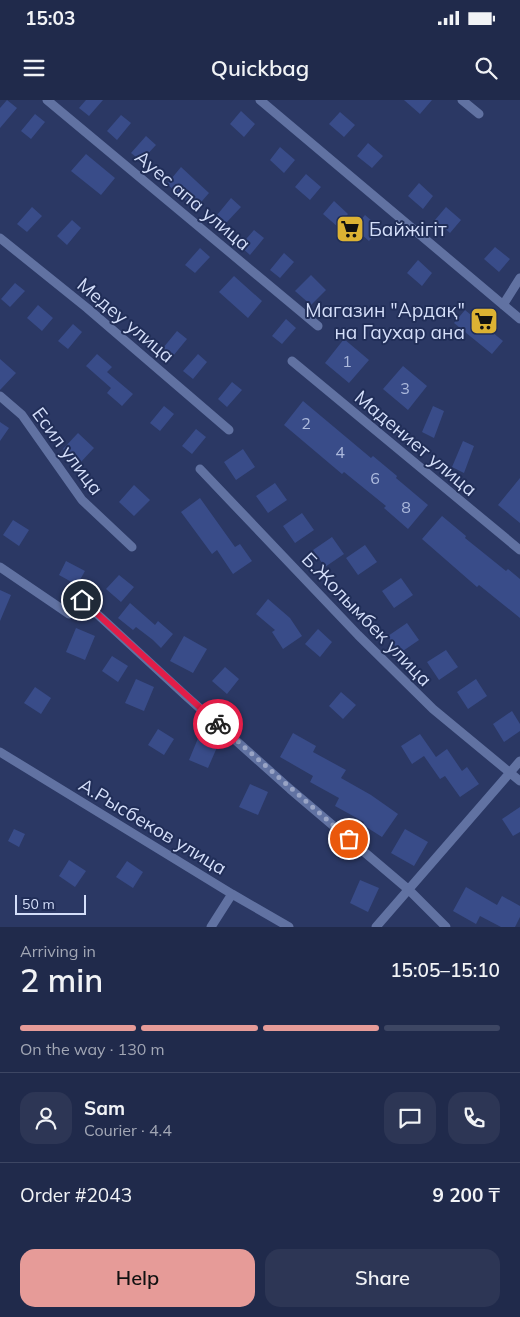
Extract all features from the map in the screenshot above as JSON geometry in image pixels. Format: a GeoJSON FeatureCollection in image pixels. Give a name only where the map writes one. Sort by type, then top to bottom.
{"type":"FeatureCollection","features":[{"type":"Feature","properties":{"kind":"street","name":"Ауес апа улица"},"geometry":{"type":"LineString","coordinates":[[47,100],[318,326]]}},
{"type":"Feature","properties":{"kind":"street"},"geometry":{"type":"LineString","coordinates":[[260,100],[520,320]]}},
{"type":"Feature","properties":{"kind":"street"},"geometry":{"type":"LineString","coordinates":[[462,100],[479,114]]}},
{"type":"Feature","properties":{"kind":"street","name":"Медеу улица"},"geometry":{"type":"LineString","coordinates":[[0,238],[87,308],[229,430]]}},
{"type":"Feature","properties":{"kind":"street"},"geometry":{"type":"LineString","coordinates":[[503,305],[520,278]]}},
{"type":"Feature","properties":{"kind":"street","name":"Мадениет улица"},"geometry":{"type":"LineString","coordinates":[[292,361],[520,550]]}},
{"type":"Feature","properties":{"kind":"street","name":"Есил улица"},"geometry":{"type":"LineString","coordinates":[[0,396],[22,415],[82,500],[132,547]]}},
{"type":"Feature","properties":{"kind":"street","name":"Б.Жолымбек улица"},"geometry":{"type":"LineString","coordinates":[[200,469],[358,635],[433,709],[520,781]]}},
{"type":"Feature","properties":{"kind":"street"},"geometry":{"type":"LineString","coordinates":[[0,567],[69,614]]}},
{"type":"Feature","properties":{"kind":"street"},"geometry":{"type":"LineString","coordinates":[[82,600],[186,696],[408,890],[446,927]]}},
{"type":"Feature","properties":{"kind":"street","name":"А.Рысбеков улица"},"geometry":{"type":"LineString","coordinates":[[0,752],[289,927]]}},
{"type":"Feature","properties":{"kind":"street"},"geometry":{"type":"LineString","coordinates":[[376,927],[520,761]]}},
{"type":"Feature","properties":{"kind":"street"},"geometry":{"type":"LineString","coordinates":[[211,927],[232,894]]}},
{"type":"Feature","properties":{"kind":"building"},"geometry":{"type":"Polygon","coordinates":[[[7,100],[17,108],[0,128],[0,108],[7,100]]]}},
{"type":"Feature","properties":{"kind":"building"},"geometry":{"type":"Polygon","coordinates":[[[86,100],[103,100],[89,116],[79,108],[86,100]]]}},
{"type":"Feature","properties":{"kind":"building"},"geometry":{"type":"Polygon","coordinates":[[[404,100],[432,100],[420,114],[404,100]]]}},
{"type":"Feature","properties":{"kind":"building"},"geometry":{"type":"Polygon","coordinates":[[[241,111],[255,124],[244,137],[230,124],[241,111]]]}},
{"type":"Feature","properties":{"kind":"building"},"geometry":{"type":"Polygon","coordinates":[[[340,112],[355,125],[344,137],[329,124],[340,112]]]}},
{"type":"Feature","properties":{"kind":"building"},"geometry":{"type":"Polygon","coordinates":[[[35,114],[45,122],[31,139],[21,131],[35,114]]]}},
{"type":"Feature","properties":{"kind":"building"},"geometry":{"type":"Polygon","coordinates":[[[121,115],[131,123],[117,140],[107,131],[121,115]]]}},
{"type":"Feature","properties":{"kind":"building"},"geometry":{"type":"Polygon","coordinates":[[[146,136],[156,145],[141,161],[131,153],[146,136]]]}},
{"type":"Feature","properties":{"kind":"building"},"geometry":{"type":"Polygon","coordinates":[[[368,143],[383,156],[372,168],[357,156],[368,143]]]}},
{"type":"Feature","properties":{"kind":"building"},"geometry":{"type":"Polygon","coordinates":[[[280,147],[295,160],[284,173],[270,160],[280,147]]]}},
{"type":"Feature","properties":{"kind":"building"},"geometry":{"type":"Polygon","coordinates":[[[86,154],[115,178],[101,195],[71,171],[86,154]]]}},
{"type":"Feature","properties":{"kind":"building"},"geometry":{"type":"Polygon","coordinates":[[[181,167],[209,193],[195,209],[167,184],[181,167]]]}},
{"type":"Feature","properties":{"kind":"building"},"geometry":{"type":"Polygon","coordinates":[[[306,174],[321,187],[310,200],[295,187],[306,174]]]}},
{"type":"Feature","properties":{"kind":"building"},"geometry":{"type":"Polygon","coordinates":[[[419,183],[433,196],[423,209],[408,196],[419,183]]]}},
{"type":"Feature","properties":{"kind":"building"},"geometry":{"type":"Polygon","coordinates":[[[231,198],[241,207],[226,223],[217,215],[231,198]]]}},
{"type":"Feature","properties":{"kind":"building"},"geometry":{"type":"Polygon","coordinates":[[[334,201],[348,214],[338,227],[323,214],[334,201]]]}},
{"type":"Feature","properties":{"kind":"building"},"geometry":{"type":"Polygon","coordinates":[[[32,207],[42,216],[27,232],[17,224],[32,207]]]}},
{"type":"Feature","properties":{"kind":"building"},"geometry":{"type":"Polygon","coordinates":[[[446,207],[461,220],[450,233],[435,220],[446,207]]]}},
{"type":"Feature","properties":{"kind":"building"},"geometry":{"type":"Polygon","coordinates":[[[365,215],[380,228],[369,241],[354,228],[365,215]]]}},
{"type":"Feature","properties":{"kind":"building"},"geometry":{"type":"Polygon","coordinates":[[[72,220],[81,228],[67,245],[57,236],[72,220]]]}},
{"type":"Feature","properties":{"kind":"building"},"geometry":{"type":"Polygon","coordinates":[[[254,230],[264,238],[250,255],[240,246],[254,230]]]}},
{"type":"Feature","properties":{"kind":"building"},"geometry":{"type":"Polygon","coordinates":[[[495,247],[510,259],[499,272],[484,259],[495,247]]]}},
{"type":"Feature","properties":{"kind":"building"},"geometry":{"type":"Polygon","coordinates":[[[200,248],[210,257],[195,273],[185,265],[200,248]]]}},
{"type":"Feature","properties":{"kind":"building"},"geometry":{"type":"Polygon","coordinates":[[[284,253],[294,262],[280,278],[270,270],[284,253]]]}},
{"type":"Feature","properties":{"kind":"building"},"geometry":{"type":"Polygon","coordinates":[[[418,260],[432,273],[422,286],[407,273],[418,260]]]}},
{"type":"Feature","properties":{"kind":"building"},"geometry":{"type":"Polygon","coordinates":[[[311,275],[326,290],[311,305],[295,291],[311,275]]]}},
{"type":"Feature","properties":{"kind":"building"},"geometry":{"type":"Polygon","coordinates":[[[234,276],[262,301],[248,318],[219,292],[234,276]]]}},
{"type":"Feature","properties":{"kind":"building"},"geometry":{"type":"Polygon","coordinates":[[[15,283],[25,291],[10,307],[1,299],[15,283]]]}},
{"type":"Feature","properties":{"kind":"building"},"geometry":{"type":"Polygon","coordinates":[[[38,305],[53,318],[42,331],[27,318],[38,305]]]}},
{"type":"Feature","properties":{"kind":"building"},"geometry":{"type":"Polygon","coordinates":[[[465,310],[503,341],[492,354],[454,323],[465,310]]]}},
{"type":"Feature","properties":{"kind":"building"},"geometry":{"type":"Polygon","coordinates":[[[286,319],[296,328],[282,344],[272,336],[286,319]]]}},
{"type":"Feature","properties":{"kind":"building"},"geometry":{"type":"Polygon","coordinates":[[[73,324],[82,332],[68,349],[58,341],[73,324]]]}},
{"type":"Feature","properties":{"kind":"building"},"geometry":{"type":"Polygon","coordinates":[[[177,331],[187,339],[173,356],[163,348],[177,331]]]}},
{"type":"Feature","properties":{"kind":"building"},"geometry":{"type":"Polygon","coordinates":[[[344,339],[369,360],[349,383],[325,363],[344,339]]]}},
{"type":"Feature","properties":{"kind":"building"},"geometry":{"type":"Polygon","coordinates":[[[97,354],[112,367],[107,372],[133,394],[122,406],[107,393],[111,388],[86,366],[97,354]]]}},
{"type":"Feature","properties":{"kind":"building"},"geometry":{"type":"Polygon","coordinates":[[[198,354],[207,362],[193,379],[183,371],[198,354]]]}},
{"type":"Feature","properties":{"kind":"building"},"geometry":{"type":"Polygon","coordinates":[[[0,359],[16,373],[0,390],[0,359]]]}},
{"type":"Feature","properties":{"kind":"building"},"geometry":{"type":"Polygon","coordinates":[[[403,366],[427,386],[408,410],[383,389],[403,366]]]}},
{"type":"Feature","properties":{"kind":"building"},"geometry":{"type":"Polygon","coordinates":[[[232,382],[242,390],[227,407],[218,399],[232,382]]]}},
{"type":"Feature","properties":{"kind":"building"},"geometry":{"type":"Polygon","coordinates":[[[303,401],[371,458],[373,456],[428,505],[408,529],[384,508],[386,506],[344,472],[342,474],[284,425],[303,401]]]}},
{"type":"Feature","properties":{"kind":"building"},"geometry":{"type":"Polygon","coordinates":[[[164,406],[174,414],[160,431],[150,423],[164,406]]]}},
{"type":"Feature","properties":{"kind":"building"},"geometry":{"type":"Polygon","coordinates":[[[433,406],[444,411],[434,438],[422,432],[433,406]]]}},
{"type":"Feature","properties":{"kind":"building"},"geometry":{"type":"Polygon","coordinates":[[[0,422],[9,428],[0,441],[0,422]]]}},
{"type":"Feature","properties":{"kind":"building"},"geometry":{"type":"Polygon","coordinates":[[[196,429],[206,437],[192,454],[182,446],[196,429]]]}},
{"type":"Feature","properties":{"kind":"building"},"geometry":{"type":"Polygon","coordinates":[[[78,433],[94,448],[79,464],[63,449],[78,433]]]}},
{"type":"Feature","properties":{"kind":"building"},"geometry":{"type":"Polygon","coordinates":[[[463,441],[474,446],[464,473],[452,467],[463,441]]]}},
{"type":"Feature","properties":{"kind":"building"},"geometry":{"type":"Polygon","coordinates":[[[243,449],[255,467],[236,480],[224,462],[243,449]]]}},
{"type":"Feature","properties":{"kind":"building"},"geometry":{"type":"Polygon","coordinates":[[[520,478],[520,523],[498,505],[520,478]]]}},
{"type":"Feature","properties":{"kind":"building"},"geometry":{"type":"Polygon","coordinates":[[[275,483],[287,500],[268,513],[256,496],[275,483]]]}},
{"type":"Feature","properties":{"kind":"building"},"geometry":{"type":"Polygon","coordinates":[[[134,485],[150,500],[134,516],[119,502],[134,485]]]}},
{"type":"Feature","properties":{"kind":"building"},"geometry":{"type":"Polygon","coordinates":[[[200,498],[235,547],[240,544],[252,561],[233,574],[217,550],[212,554],[181,512],[200,498]]]}},
{"type":"Feature","properties":{"kind":"building"},"geometry":{"type":"Polygon","coordinates":[[[302,513],[314,530],[295,543],[283,526],[302,513]]]}},
{"type":"Feature","properties":{"kind":"building"},"geometry":{"type":"Polygon","coordinates":[[[442,516],[466,536],[465,538],[506,571],[508,569],[520,579],[520,618],[479,585],[477,587],[422,539],[442,516]]]}},
{"type":"Feature","properties":{"kind":"building"},"geometry":{"type":"Polygon","coordinates":[[[13,520],[29,530],[19,546],[3,535],[13,520]]]}},
{"type":"Feature","properties":{"kind":"building"},"geometry":{"type":"Polygon","coordinates":[[[332,537],[344,554],[325,567],[313,550],[332,537]]]}},
{"type":"Feature","properties":{"kind":"building"},"geometry":{"type":"Polygon","coordinates":[[[365,545],[377,562],[358,575],[346,558],[365,545]]]}},
{"type":"Feature","properties":{"kind":"building"},"geometry":{"type":"Polygon","coordinates":[[[66,561],[85,571],[77,585],[59,575],[66,561]]]}},
{"type":"Feature","properties":{"kind":"building"},"geometry":{"type":"Polygon","coordinates":[[[119,575],[134,587],[121,602],[106,589],[119,575]]]}},
{"type":"Feature","properties":{"kind":"building"},"geometry":{"type":"Polygon","coordinates":[[[401,578],[413,595],[394,608],[382,591],[401,578]]]}},
{"type":"Feature","properties":{"kind":"building"},"geometry":{"type":"Polygon","coordinates":[[[0,590],[11,595],[0,621],[0,590]]]}},
{"type":"Feature","properties":{"kind":"building"},"geometry":{"type":"Polygon","coordinates":[[[268,599],[290,618],[302,636],[283,649],[272,632],[275,630],[256,614],[268,599]]]}},
{"type":"Feature","properties":{"kind":"building"},"geometry":{"type":"Polygon","coordinates":[[[130,603],[155,625],[158,621],[173,634],[161,648],[136,627],[133,630],[118,618],[130,603]]]}},
{"type":"Feature","properties":{"kind":"building"},"geometry":{"type":"Polygon","coordinates":[[[407,623],[419,640],[400,653],[388,636],[407,623]]]}},
{"type":"Feature","properties":{"kind":"building"},"geometry":{"type":"Polygon","coordinates":[[[76,628],[95,636],[85,660],[66,652],[76,628]]]}},
{"type":"Feature","properties":{"kind":"building"},"geometry":{"type":"Polygon","coordinates":[[[318,629],[332,642],[320,657],[305,644],[318,629]]]}},
{"type":"Feature","properties":{"kind":"building"},"geometry":{"type":"Polygon","coordinates":[[[184,636],[207,649],[193,673],[170,661],[184,636]]]}},
{"type":"Feature","properties":{"kind":"building"},"geometry":{"type":"Polygon","coordinates":[[[446,650],[458,667],[439,680],[427,662],[446,650]]]}},
{"type":"Feature","properties":{"kind":"building"},"geometry":{"type":"Polygon","coordinates":[[[112,656],[128,666],[118,682],[102,671],[112,656]]]}},
{"type":"Feature","properties":{"kind":"building"},"geometry":{"type":"Polygon","coordinates":[[[225,667],[239,679],[227,694],[212,681],[225,667]]]}},
{"type":"Feature","properties":{"kind":"building"},"geometry":{"type":"Polygon","coordinates":[[[136,679],[154,687],[144,711],[125,703],[136,679]]]}},
{"type":"Feature","properties":{"kind":"building"},"geometry":{"type":"Polygon","coordinates":[[[476,679],[487,696],[468,709],[457,692],[476,679]]]}},
{"type":"Feature","properties":{"kind":"building"},"geometry":{"type":"Polygon","coordinates":[[[35,687],[51,698],[41,714],[24,703],[35,687]]]}},
{"type":"Feature","properties":{"kind":"building"},"geometry":{"type":"Polygon","coordinates":[[[341,692],[356,705],[343,719],[329,706],[341,692]]]}},
{"type":"Feature","properties":{"kind":"building"},"geometry":{"type":"Polygon","coordinates":[[[512,711],[520,724],[520,731],[504,742],[493,724],[512,711]]]}},
{"type":"Feature","properties":{"kind":"building"},"geometry":{"type":"Polygon","coordinates":[[[158,729],[174,739],[164,755],[148,745],[158,729]]]}},
{"type":"Feature","properties":{"kind":"building"},"geometry":{"type":"Polygon","coordinates":[[[293,733],[316,746],[313,752],[346,770],[341,778],[371,795],[398,814],[382,837],[363,825],[364,822],[335,806],[339,798],[310,782],[313,776],[280,757],[293,733]]]}},
{"type":"Feature","properties":{"kind":"building"},"geometry":{"type":"Polygon","coordinates":[[[420,734],[436,757],[447,749],[462,771],[467,767],[479,784],[460,797],[445,776],[440,779],[424,756],[412,764],[401,746],[420,734]]]}},
{"type":"Feature","properties":{"kind":"building"},"geometry":{"type":"Polygon","coordinates":[[[199,736],[218,745],[208,768],[189,760],[199,736]]]}},
{"type":"Feature","properties":{"kind":"building"},"geometry":{"type":"Polygon","coordinates":[[[250,784],[268,792],[258,815],[239,807],[250,784]]]}},
{"type":"Feature","properties":{"kind":"building"},"geometry":{"type":"Polygon","coordinates":[[[520,807],[520,832],[513,836],[502,819],[520,807]]]}},
{"type":"Feature","properties":{"kind":"building"},"geometry":{"type":"Polygon","coordinates":[[[14,829],[25,834],[19,847],[8,841],[14,829]]]}},
{"type":"Feature","properties":{"kind":"building"},"geometry":{"type":"Polygon","coordinates":[[[405,829],[428,842],[414,866],[391,853],[405,829]]]}},
{"type":"Feature","properties":{"kind":"building"},"geometry":{"type":"Polygon","coordinates":[[[69,860],[86,871],[75,887],[59,876],[69,860]]]}},
{"type":"Feature","properties":{"kind":"building"},"geometry":{"type":"Polygon","coordinates":[[[127,861],[143,872],[133,888],[116,877],[127,861]]]}},
{"type":"Feature","properties":{"kind":"building"},"geometry":{"type":"Polygon","coordinates":[[[360,880],[379,888],[368,912],[350,903],[360,880]]]}},
{"type":"Feature","properties":{"kind":"building"},"geometry":{"type":"Polygon","coordinates":[[[466,887],[497,905],[502,896],[520,906],[520,917],[515,927],[501,927],[480,916],[476,924],[453,911],[466,887]]]}},
{"type":"Feature","properties":{"kind":"way so far"},"geometry":{"type":"LineString","coordinates":[[218,724],[349,839]]}},
{"type":"Feature","properties":{"kind":"place","name":"Байжігіт"},"geometry":{"type":"Point","coordinates":[350,229]}},
{"type":"Feature","properties":{"kind":"place","name":"Магазин \"Ардақ\" на Гаухар ана"},"geometry":{"type":"Point","coordinates":[484,321]}},
{"type":"Feature","properties":{"kind":"route"},"geometry":{"type":"LineString","coordinates":[[82,600],[218,724]]}}]}
